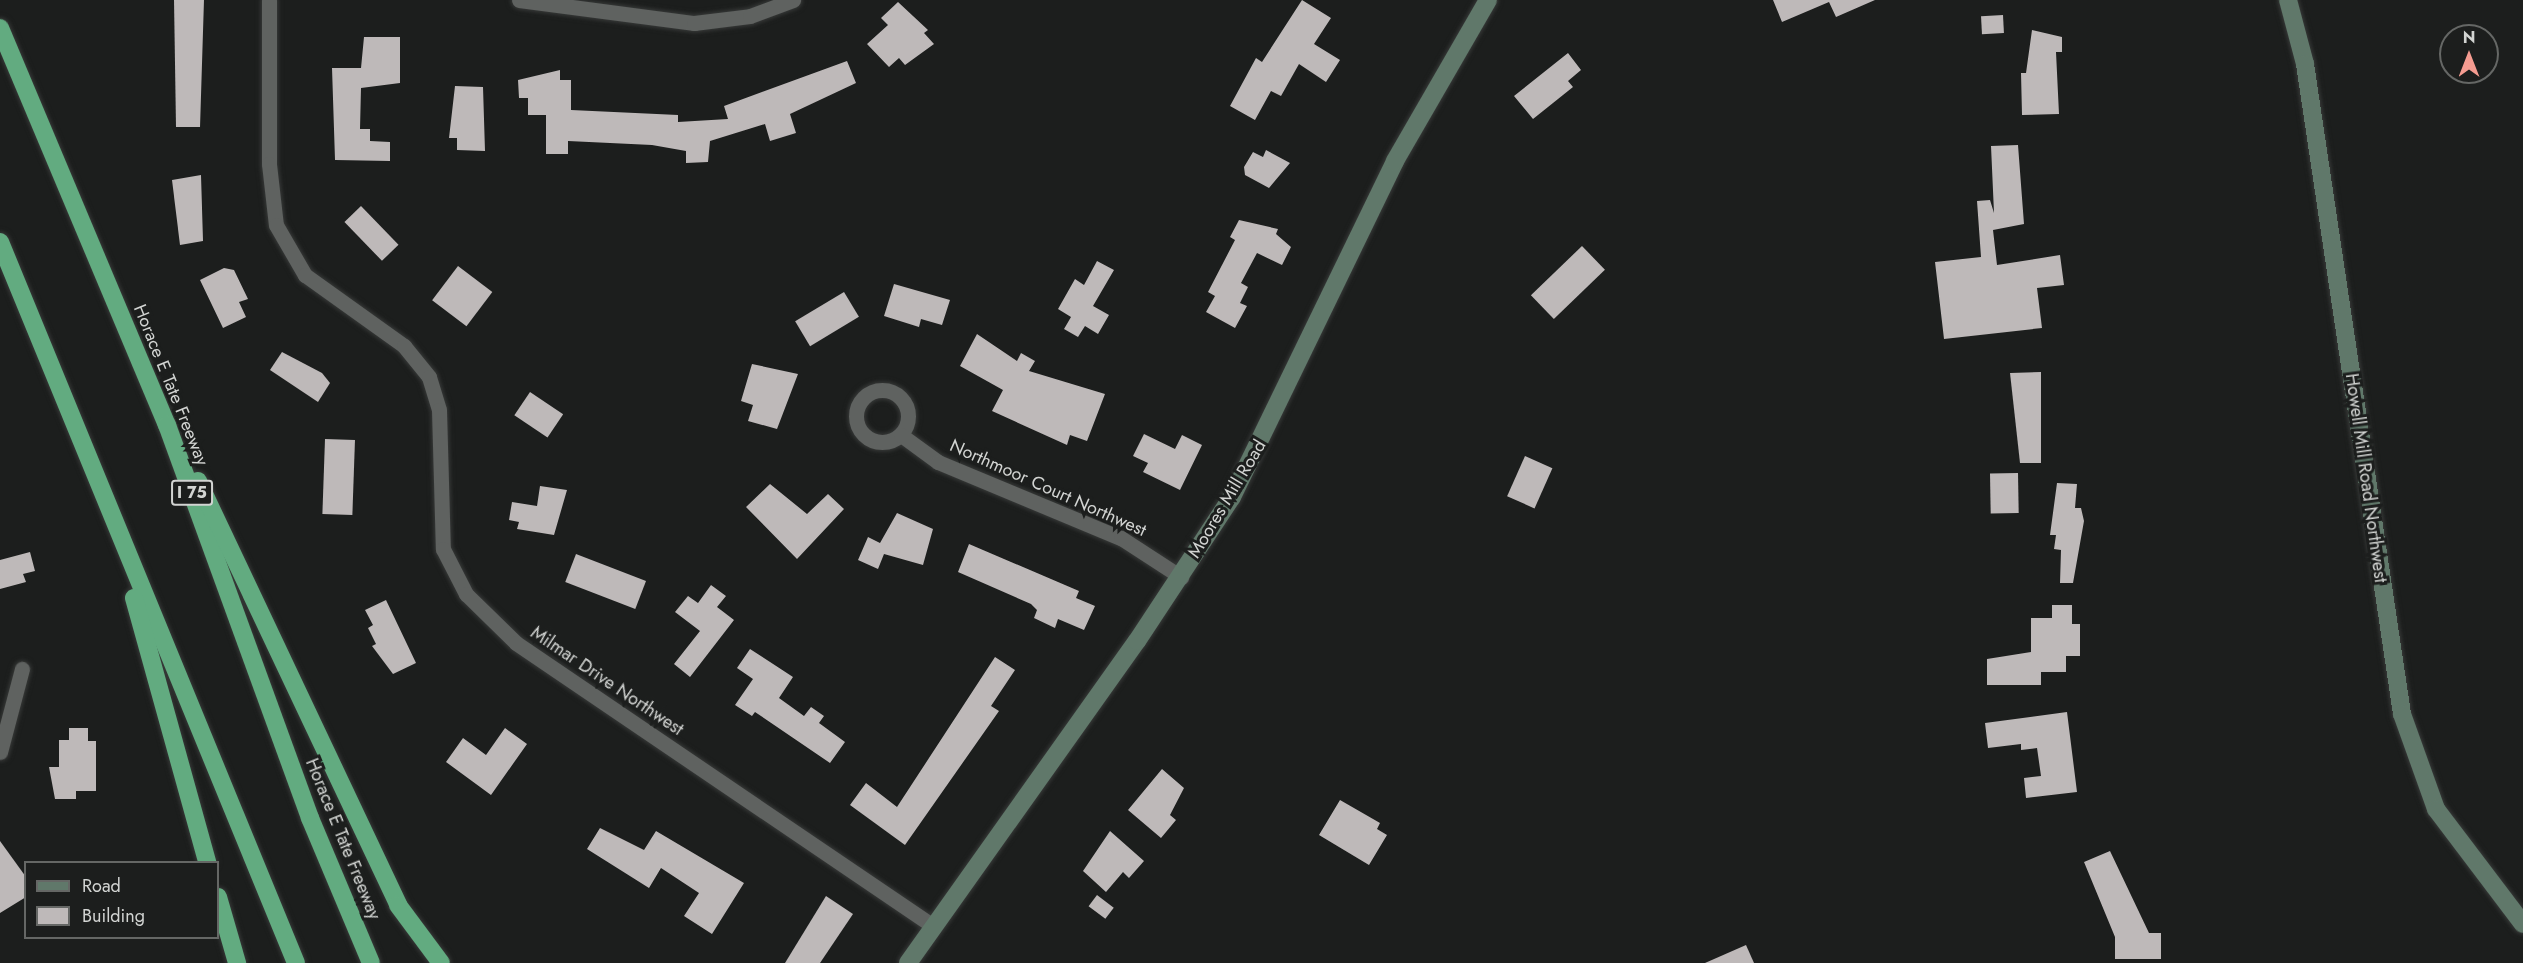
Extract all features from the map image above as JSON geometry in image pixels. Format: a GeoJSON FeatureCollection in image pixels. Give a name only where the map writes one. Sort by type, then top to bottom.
{"type":"FeatureCollection","features":[{"type":"Feature","properties":{"kind":"highway","name":"Horace E Tate Freeway"},"geometry":{"type":"LineString","coordinates":[[0,28],[167,425],[310,818],[371,963]]}},
{"type":"Feature","properties":{"kind":"highway"},"geometry":{"type":"LineString","coordinates":[[0,242],[122,546],[296,963]]}},
{"type":"Feature","properties":{"kind":"highway"},"geometry":{"type":"LineString","coordinates":[[167,425],[234,550],[398,905],[441,963]]}},
{"type":"Feature","properties":{"kind":"highway"},"geometry":{"type":"LineString","coordinates":[[122,546],[207,861]]}},
{"type":"Feature","properties":{"kind":"highway"},"geometry":{"type":"LineString","coordinates":[[219,900],[237,963]]}},
{"type":"Feature","properties":{"kind":"street","name":"Milmar Drive Northwest"},"geometry":{"type":"LineString","coordinates":[[269,0],[269,164],[276,225],[305,275],[420,363],[439,410],[443,549],[466,594],[516,643],[933,926]]}},
{"type":"Feature","properties":{"kind":"street"},"geometry":{"type":"LineString","coordinates":[[519,0],[694,23],[750,16],[793,0]]}},
{"type":"Feature","properties":{"kind":"street","name":"Moores Mill Road"},"geometry":{"type":"LineString","coordinates":[[908,963],[1180,577],[1256,454],[1395,161],[1488,0]]}},
{"type":"Feature","properties":{"kind":"street","name":"Howell Mill Road Northwest"},"geometry":{"type":"LineString","coordinates":[[2289,0],[2305,64],[2402,714],[2436,809],[2523,924]]}},
{"type":"Feature","properties":{"kind":"street","name":"Northmoor Court Northwest"},"geometry":{"type":"LineString","coordinates":[[901,435],[938,462],[1120,538],[1180,577]]}},
{"type":"Feature","properties":{"kind":"street"},"geometry":{"type":"LineString","coordinates":[[0,752],[22,669]]}},
{"type":"Feature","properties":{"kind":"building"},"geometry":{"type":"Polygon","coordinates":[[[174,0],[204,0],[200,127],[176,127],[174,0]]]}},
{"type":"Feature","properties":{"kind":"building"},"geometry":{"type":"Polygon","coordinates":[[[1302,0],[1331,18],[1314,44],[1340,60],[1326,82],[1299,64],[1281,96],[1271,91],[1255,120],[1230,106],[1256,58],[1262,62],[1302,0]]]}},
{"type":"Feature","properties":{"kind":"building"},"geometry":{"type":"Polygon","coordinates":[[[1773,0],[1875,0],[1836,17],[1829,2],[1782,22],[1773,0]]]}},
{"type":"Feature","properties":{"kind":"building"},"geometry":{"type":"Polygon","coordinates":[[[898,2],[928,30],[924,33],[934,44],[905,65],[899,58],[889,67],[867,44],[888,25],[881,18],[898,2]]]}},
{"type":"Feature","properties":{"kind":"building"},"geometry":{"type":"Polygon","coordinates":[[[2003,15],[2004,33],[1982,34],[1981,16],[2003,15]]]}},
{"type":"Feature","properties":{"kind":"building"},"geometry":{"type":"Polygon","coordinates":[[[2032,30],[2062,37],[2062,52],[2056,52],[2059,114],[2022,115],[2021,73],[2026,73],[2032,30]]]}},
{"type":"Feature","properties":{"kind":"building"},"geometry":{"type":"Polygon","coordinates":[[[364,37],[400,37],[400,83],[361,88],[360,129],[370,129],[370,141],[390,142],[390,161],[335,160],[332,68],[361,68],[364,37]]]}},
{"type":"Feature","properties":{"kind":"building"},"geometry":{"type":"Polygon","coordinates":[[[1568,53],[1581,70],[1568,81],[1573,87],[1533,119],[1514,96],[1568,53]]]}},
{"type":"Feature","properties":{"kind":"building"},"geometry":{"type":"Polygon","coordinates":[[[847,61],[856,83],[790,114],[796,133],[770,141],[765,124],[710,141],[708,162],[686,163],[686,151],[652,145],[568,141],[568,154],[546,154],[546,115],[528,115],[528,98],[519,98],[518,80],[560,70],[560,80],[571,80],[571,110],[678,115],[678,122],[728,119],[724,106],[847,61]]]}},
{"type":"Feature","properties":{"kind":"building"},"geometry":{"type":"Polygon","coordinates":[[[455,86],[483,87],[485,151],[457,150],[457,138],[449,138],[455,86]]]}},
{"type":"Feature","properties":{"kind":"building"},"geometry":{"type":"Polygon","coordinates":[[[2018,145],[2024,224],[1993,230],[1997,265],[2060,255],[2064,285],[2037,288],[2042,328],[1944,339],[1935,262],[1981,257],[1977,201],[1990,200],[1994,213],[1991,146],[2018,145]]]}},
{"type":"Feature","properties":{"kind":"building"},"geometry":{"type":"Polygon","coordinates":[[[1266,150],[1290,163],[1269,188],[1245,175],[1244,167],[1253,152],[1263,157],[1266,150]]]}},
{"type":"Feature","properties":{"kind":"building"},"geometry":{"type":"Polygon","coordinates":[[[201,175],[203,241],[180,245],[172,180],[201,175]]]}},
{"type":"Feature","properties":{"kind":"building"},"geometry":{"type":"Polygon","coordinates":[[[361,206],[399,245],[382,261],[344,222],[361,206]]]}},
{"type":"Feature","properties":{"kind":"building"},"geometry":{"type":"Polygon","coordinates":[[[1239,220],[1278,229],[1276,234],[1291,247],[1282,265],[1257,253],[1241,283],[1248,287],[1240,303],[1247,306],[1235,328],[1206,312],[1215,296],[1208,292],[1235,240],[1230,237],[1239,220]]]}},
{"type":"Feature","properties":{"kind":"building"},"geometry":{"type":"Polygon","coordinates":[[[1582,246],[1605,270],[1554,319],[1531,295],[1582,246]]]}},
{"type":"Feature","properties":{"kind":"building"},"geometry":{"type":"Polygon","coordinates":[[[1097,261],[1114,270],[1093,306],[1109,315],[1098,334],[1085,326],[1078,337],[1064,329],[1071,317],[1058,309],[1075,279],[1084,285],[1097,261]]]}},
{"type":"Feature","properties":{"kind":"building"},"geometry":{"type":"Polygon","coordinates":[[[458,266],[492,292],[466,326],[432,300],[458,266]]]}},
{"type":"Feature","properties":{"kind":"building"},"geometry":{"type":"Polygon","coordinates":[[[224,268],[234,270],[248,299],[239,302],[246,317],[223,328],[200,280],[224,268]]]}},
{"type":"Feature","properties":{"kind":"building"},"geometry":{"type":"Polygon","coordinates":[[[894,284],[950,300],[942,325],[921,319],[919,327],[884,316],[894,284]]]}},
{"type":"Feature","properties":{"kind":"building"},"geometry":{"type":"Polygon","coordinates":[[[844,292],[859,317],[810,346],[795,321],[844,292]]]}},
{"type":"Feature","properties":{"kind":"building"},"geometry":{"type":"Polygon","coordinates":[[[977,334],[1017,361],[1021,353],[1035,361],[1029,371],[1105,394],[1087,441],[1070,435],[1067,445],[992,411],[1003,390],[960,366],[977,334]]]}},
{"type":"Feature","properties":{"kind":"building"},"geometry":{"type":"Polygon","coordinates":[[[282,352],[322,373],[330,383],[318,402],[270,370],[282,352]]]}},
{"type":"Feature","properties":{"kind":"building"},"geometry":{"type":"Polygon","coordinates":[[[752,364],[798,374],[777,429],[748,421],[753,405],[741,401],[752,364]]]}},
{"type":"Feature","properties":{"kind":"building"},"geometry":{"type":"Polygon","coordinates":[[[2041,372],[2041,463],[2020,463],[2010,373],[2041,372]]]}},
{"type":"Feature","properties":{"kind":"building"},"geometry":{"type":"Polygon","coordinates":[[[530,392],[563,414],[548,438],[514,415],[530,392]]]}},
{"type":"Feature","properties":{"kind":"building"},"geometry":{"type":"Polygon","coordinates":[[[1144,434],[1175,449],[1182,435],[1202,445],[1180,490],[1143,472],[1148,463],[1133,456],[1144,434]]]}},
{"type":"Feature","properties":{"kind":"building"},"geometry":{"type":"Polygon","coordinates":[[[325,439],[355,440],[352,515],[322,514],[325,439]]]}},
{"type":"Feature","properties":{"kind":"building"},"geometry":{"type":"Polygon","coordinates":[[[1525,456],[1552,468],[1535,508],[1507,496],[1525,456]]]}},
{"type":"Feature","properties":{"kind":"building"},"geometry":{"type":"Polygon","coordinates":[[[1990,473],[2018,473],[2019,513],[1991,513],[1990,473]]]}},
{"type":"Feature","properties":{"kind":"building"},"geometry":{"type":"Polygon","coordinates":[[[2057,483],[2077,484],[2075,508],[2081,508],[2084,521],[2073,583],[2060,583],[2061,550],[2054,549],[2056,535],[2050,535],[2057,483]]]}},
{"type":"Feature","properties":{"kind":"building"},"geometry":{"type":"Polygon","coordinates":[[[770,484],[807,514],[828,494],[844,509],[797,559],[746,507],[770,484]]]}},
{"type":"Feature","properties":{"kind":"building"},"geometry":{"type":"Polygon","coordinates":[[[540,486],[567,490],[554,535],[517,529],[519,522],[509,520],[512,502],[537,506],[540,486]]]}},
{"type":"Feature","properties":{"kind":"building"},"geometry":{"type":"Polygon","coordinates":[[[897,513],[933,529],[923,565],[884,554],[878,569],[858,560],[868,537],[880,543],[897,513]]]}},
{"type":"Feature","properties":{"kind":"building"},"geometry":{"type":"Polygon","coordinates":[[[969,544],[1079,591],[1076,598],[1095,606],[1084,630],[1058,619],[1055,628],[1034,618],[1037,610],[1031,604],[958,572],[969,544]]]}},
{"type":"Feature","properties":{"kind":"building"},"geometry":{"type":"Polygon","coordinates":[[[30,552],[35,571],[23,574],[26,582],[0,589],[0,560],[30,552]]]}},
{"type":"Feature","properties":{"kind":"building"},"geometry":{"type":"Polygon","coordinates":[[[576,554],[646,581],[635,609],[565,582],[576,554]]]}},
{"type":"Feature","properties":{"kind":"building"},"geometry":{"type":"Polygon","coordinates":[[[711,585],[726,596],[717,607],[734,620],[690,677],[674,664],[700,631],[675,612],[688,596],[698,603],[711,585]]]}},
{"type":"Feature","properties":{"kind":"building"},"geometry":{"type":"Polygon","coordinates":[[[386,600],[416,663],[393,674],[372,646],[376,644],[368,628],[373,625],[365,610],[386,600]]]}},
{"type":"Feature","properties":{"kind":"building"},"geometry":{"type":"Polygon","coordinates":[[[2052,605],[2072,605],[2072,624],[2080,624],[2080,656],[2066,656],[2066,672],[2041,672],[2041,685],[1987,685],[1987,659],[2031,652],[2031,618],[2052,618],[2052,605]]]}},
{"type":"Feature","properties":{"kind":"building"},"geometry":{"type":"Polygon","coordinates":[[[750,649],[793,677],[779,698],[804,716],[811,707],[824,716],[819,723],[845,742],[830,763],[755,712],[752,716],[735,705],[753,679],[737,668],[750,649]]]}},
{"type":"Feature","properties":{"kind":"building"},"geometry":{"type":"Polygon","coordinates":[[[995,657],[1015,670],[991,706],[999,711],[905,845],[850,805],[866,783],[897,807],[995,657]]]}},
{"type":"Feature","properties":{"kind":"building"},"geometry":{"type":"Polygon","coordinates":[[[2067,712],[2077,792],[2026,798],[2024,778],[2041,776],[2037,748],[2021,750],[2021,744],[1988,748],[1985,723],[2067,712]]]}},
{"type":"Feature","properties":{"kind":"building"},"geometry":{"type":"Polygon","coordinates":[[[69,728],[88,728],[88,741],[96,741],[96,791],[76,791],[76,799],[55,799],[49,767],[59,767],[59,740],[69,740],[69,728]]]}},
{"type":"Feature","properties":{"kind":"building"},"geometry":{"type":"Polygon","coordinates":[[[505,728],[527,744],[491,795],[446,762],[463,738],[486,755],[505,728]]]}},
{"type":"Feature","properties":{"kind":"building"},"geometry":{"type":"Polygon","coordinates":[[[1162,769],[1184,788],[1170,815],[1176,820],[1161,838],[1128,810],[1162,769]]]}},
{"type":"Feature","properties":{"kind":"building"},"geometry":{"type":"Polygon","coordinates":[[[1340,800],[1380,823],[1377,829],[1387,835],[1369,865],[1319,835],[1340,800]]]}},
{"type":"Feature","properties":{"kind":"building"},"geometry":{"type":"Polygon","coordinates":[[[600,828],[644,850],[656,831],[744,883],[712,934],[684,916],[699,893],[661,868],[649,888],[587,849],[600,828]]]}},
{"type":"Feature","properties":{"kind":"building"},"geometry":{"type":"Polygon","coordinates":[[[1110,831],[1144,861],[1129,878],[1123,872],[1106,892],[1083,871],[1110,831]]]}},
{"type":"Feature","properties":{"kind":"building"},"geometry":{"type":"Polygon","coordinates":[[[0,841],[24,874],[24,898],[0,913],[0,841]]]}},
{"type":"Feature","properties":{"kind":"building"},"geometry":{"type":"Polygon","coordinates":[[[2110,851],[2149,933],[2161,933],[2161,959],[2115,959],[2115,937],[2084,862],[2110,851]]]}},
{"type":"Feature","properties":{"kind":"building"},"geometry":{"type":"Polygon","coordinates":[[[1097,895],[1114,908],[1105,919],[1089,906],[1097,895]]]}},
{"type":"Feature","properties":{"kind":"building"},"geometry":{"type":"Polygon","coordinates":[[[826,896],[853,914],[820,963],[785,963],[826,896]]]}},
{"type":"Feature","properties":{"kind":"building"},"geometry":{"type":"Polygon","coordinates":[[[1746,945],[1754,963],[1705,963],[1746,945]]]}}]}
